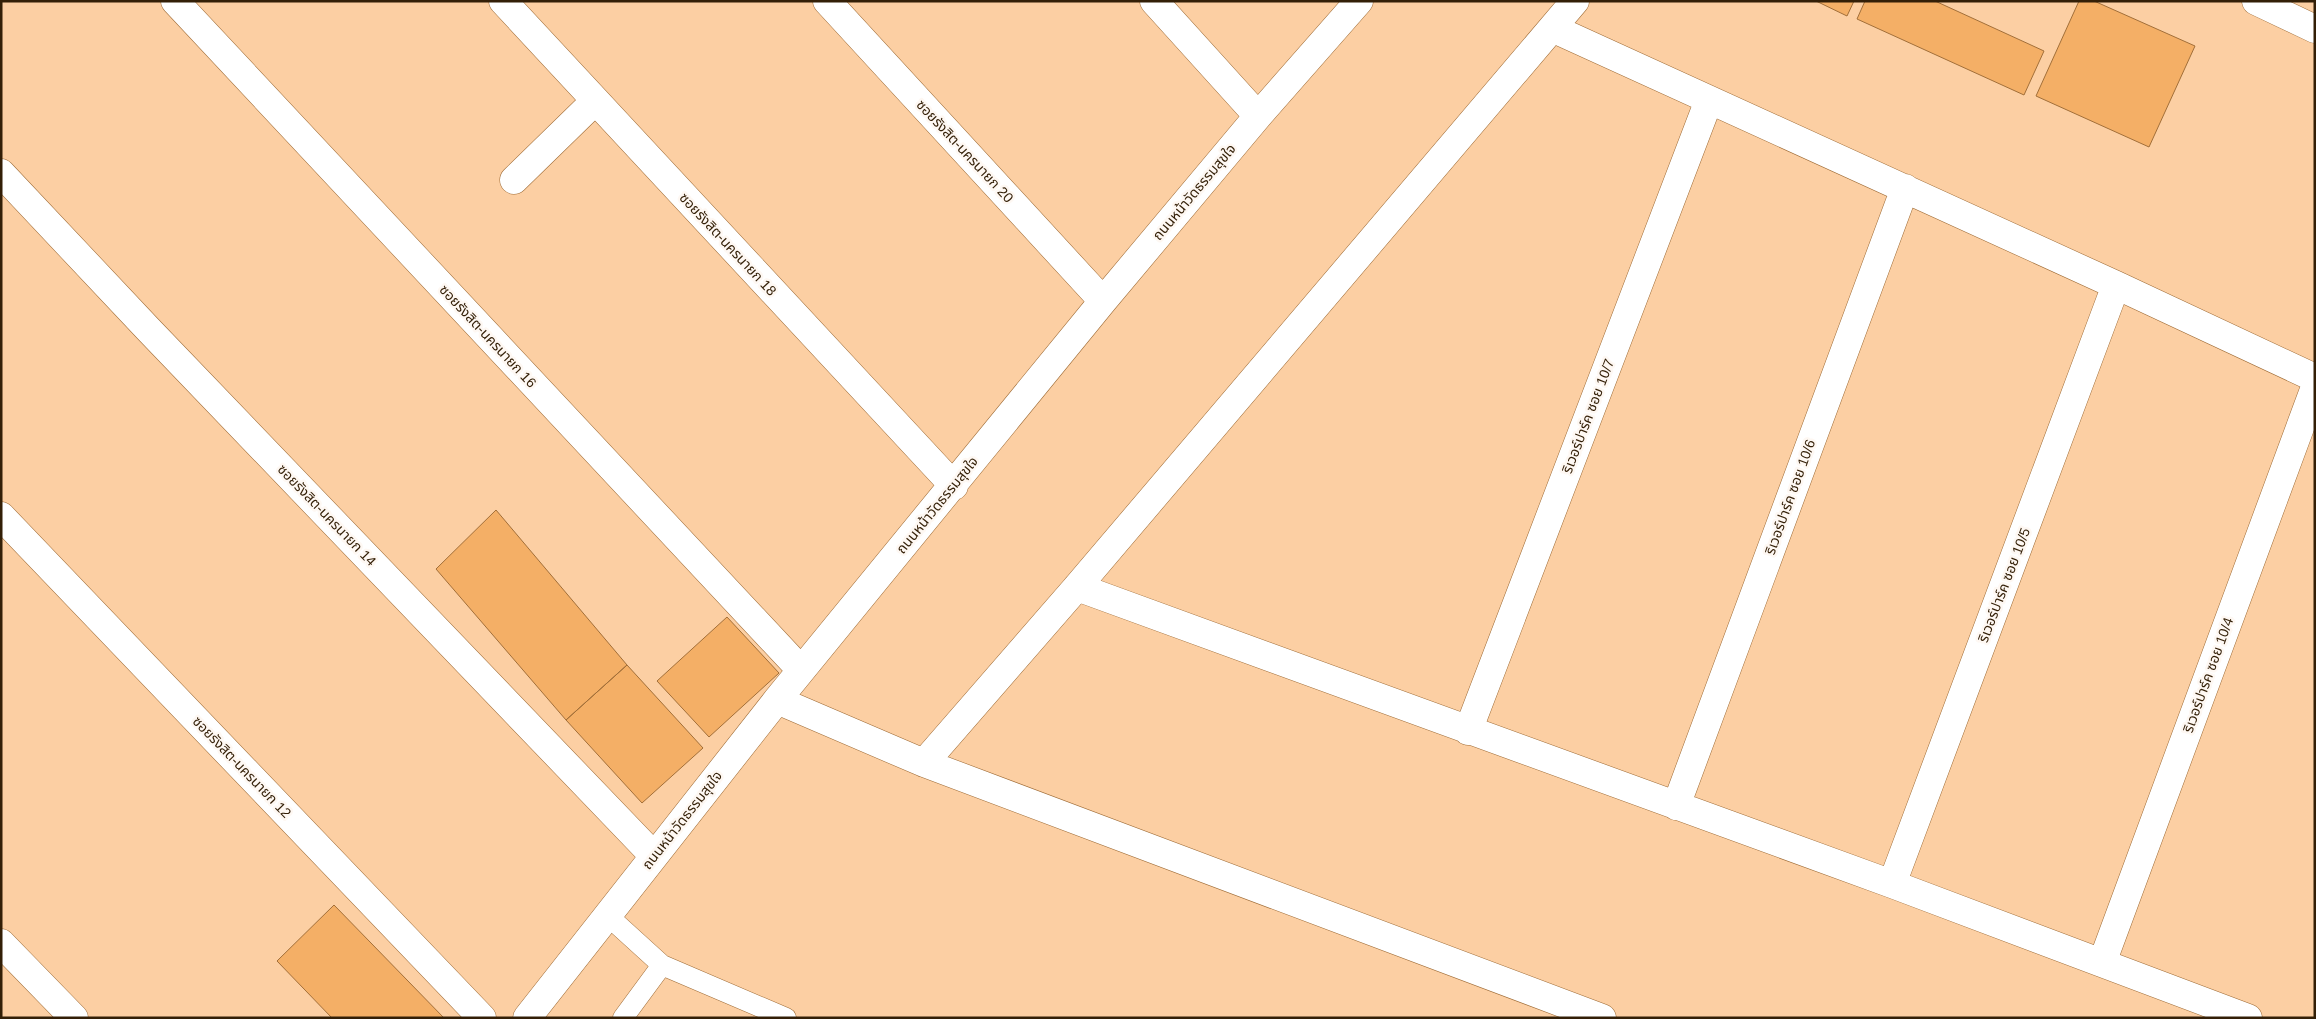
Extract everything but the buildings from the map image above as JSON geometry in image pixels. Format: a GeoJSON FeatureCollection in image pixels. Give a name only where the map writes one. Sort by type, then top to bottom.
{"type":"FeatureCollection","features":[{"type":"Feature","properties":{"kind":"street","name":"ซอยรังสิต-นครนายก 16"},"geometry":{"type":"LineString","coordinates":[[175,1],[801,670]]}},
{"type":"Feature","properties":{"kind":"street","name":"ซอยรังสิต-นครนายก 18"},"geometry":{"type":"LineString","coordinates":[[503,1],[954,486]]}},
{"type":"Feature","properties":{"kind":"street","name":"ซอยรังสิต-นครนายก 20"},"geometry":{"type":"LineString","coordinates":[[827,1],[1103,300]]}},
{"type":"Feature","properties":{"kind":"street"},"geometry":{"type":"LineString","coordinates":[[1154,1],[1258,116]]}},
{"type":"Feature","properties":{"kind":"street","name":"ถนนหน้าวัดธรรมสุขใจ"},"geometry":{"type":"LineString","coordinates":[[527,1018],[801,670],[954,486],[1103,300],[1258,116],[1359,1]]}},
{"type":"Feature","properties":{"kind":"street"},"geometry":{"type":"LineString","coordinates":[[924,763],[1077,587],[1575,1]]}},
{"type":"Feature","properties":{"kind":"street"},"geometry":{"type":"LineString","coordinates":[[2256,1],[2315,29]]}},
{"type":"Feature","properties":{"kind":"street"},"geometry":{"type":"LineString","coordinates":[[1552,28],[1905,188],[2315,378]]}},
{"type":"Feature","properties":{"kind":"street","name":"ริเวอร์ปาร์ค ซอย 10/7"},"geometry":{"type":"LineString","coordinates":[[1468,731],[1709,100]]}},
{"type":"Feature","properties":{"kind":"street"},"geometry":{"type":"LineString","coordinates":[[514,180],[595,101]]}},
{"type":"Feature","properties":{"kind":"street","name":"ซอยรังสิต-นครนายก 14"},"geometry":{"type":"LineString","coordinates":[[1,173],[162,344],[654,856]]}},
{"type":"Feature","properties":{"kind":"street","name":"ริเวอร์ปาร์ค ซอย 10/6"},"geometry":{"type":"LineString","coordinates":[[1676,806],[1905,188]]}},
{"type":"Feature","properties":{"kind":"street","name":"ริเวอร์ปาร์ค ซอย 10/5"},"geometry":{"type":"LineString","coordinates":[[1892,884],[2116,285]]}},
{"type":"Feature","properties":{"kind":"street","name":"ริเวอร์ปาร์ค ซอย 10/4"},"geometry":{"type":"LineString","coordinates":[[2102,963],[2315,387]]}},
{"type":"Feature","properties":{"kind":"street","name":"ซอยรังสิต-นครนายก 12"},"geometry":{"type":"LineString","coordinates":[[1,516],[482,1018]]}},
{"type":"Feature","properties":{"kind":"street"},"geometry":{"type":"LineString","coordinates":[[1077,587],[1892,884],[2248,1018]]}},
{"type":"Feature","properties":{"kind":"street"},"geometry":{"type":"LineString","coordinates":[[777,700],[924,763],[1602,1018]]}},
{"type":"Feature","properties":{"kind":"street"},"geometry":{"type":"LineString","coordinates":[[1,943],[74,1018]]}},
{"type":"Feature","properties":{"kind":"lane"},"geometry":{"type":"LineString","coordinates":[[607,914],[662,965],[786,1018]]}},
{"type":"Feature","properties":{"kind":"lane"},"geometry":{"type":"LineString","coordinates":[[623,1018],[662,965]]}}]}
